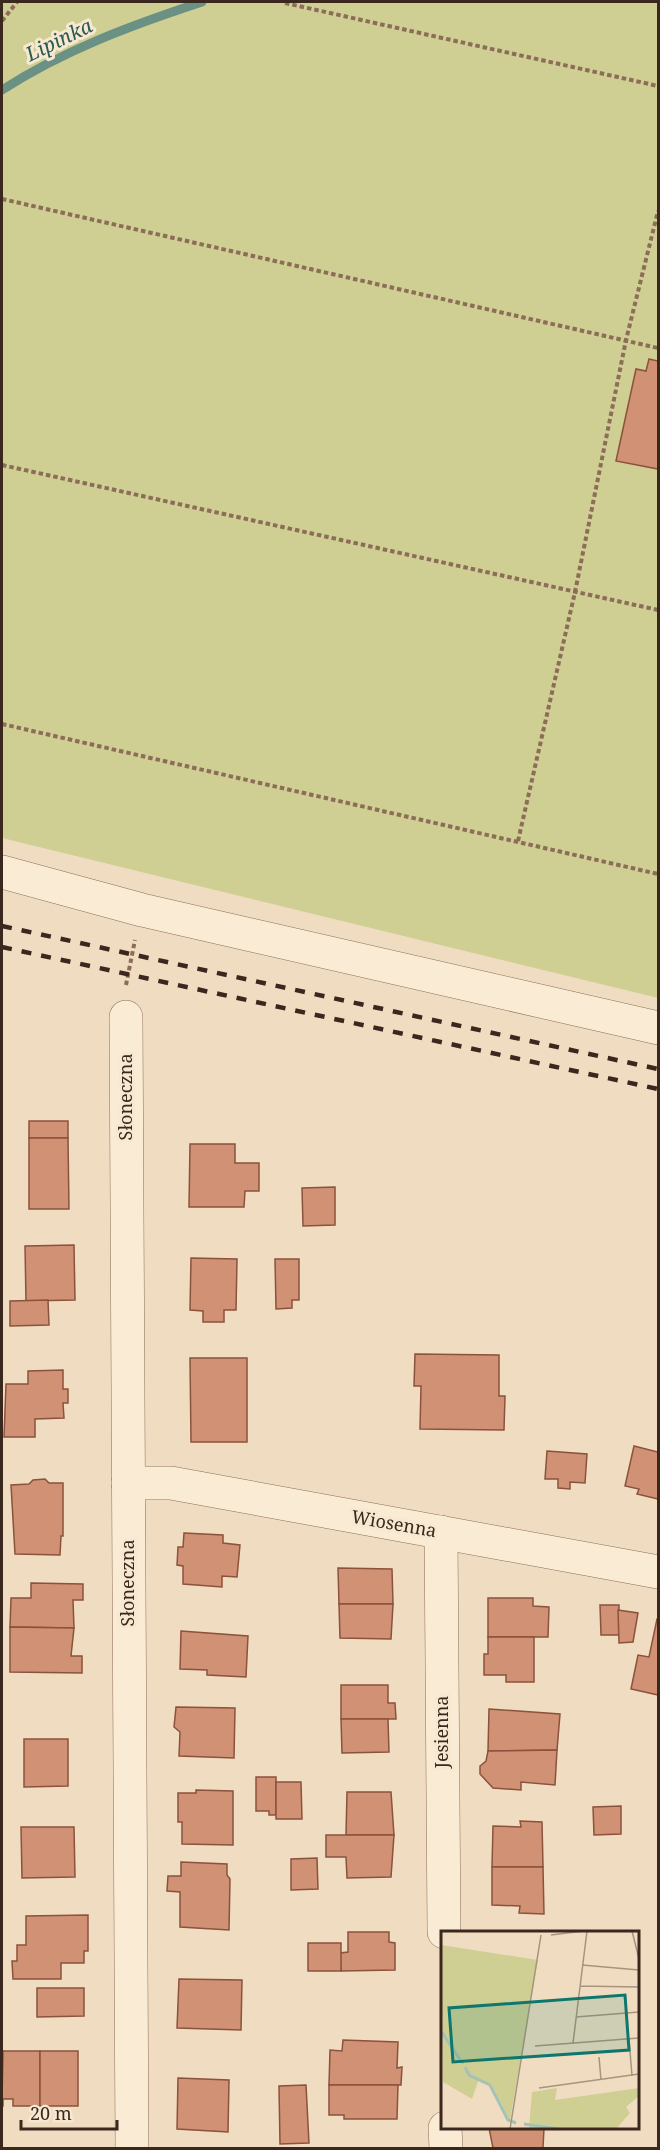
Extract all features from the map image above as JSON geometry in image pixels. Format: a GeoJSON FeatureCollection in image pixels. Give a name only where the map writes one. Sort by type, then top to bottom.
{"type":"FeatureCollection","features":[{"type":"Feature","properties":{"kind":"street"},"geometry":{"type":"LineString","coordinates":[[2,872],[142,910],[658,1028]]}},
{"type":"Feature","properties":{"kind":"street","name":"Słoneczna"},"geometry":{"type":"LineString","coordinates":[[126,1001],[132,2148]]}},
{"type":"Feature","properties":{"kind":"street","name":"Wiosenna"},"geometry":{"type":"LineString","coordinates":[[128,1483],[171,1483],[658,1572]]}},
{"type":"Feature","properties":{"kind":"street","name":"Jesienna"},"geometry":{"type":"LineString","coordinates":[[441,1532],[444,1931]]}},
{"type":"Feature","properties":{"kind":"street"},"geometry":{"type":"LineString","coordinates":[[446,2129],[446,2148]]}},
{"type":"Feature","properties":{"kind":"path"},"geometry":{"type":"LineString","coordinates":[[2,21],[17,2]]}},
{"type":"Feature","properties":{"kind":"path"},"geometry":{"type":"LineString","coordinates":[[285,3],[658,86]]}},
{"type":"Feature","properties":{"kind":"path"},"geometry":{"type":"LineString","coordinates":[[2,199],[658,348]]}},
{"type":"Feature","properties":{"kind":"path"},"geometry":{"type":"LineString","coordinates":[[518,842],[575,592],[626,340],[658,211]]}},
{"type":"Feature","properties":{"kind":"path"},"geometry":{"type":"LineString","coordinates":[[2,465],[658,610]]}},
{"type":"Feature","properties":{"kind":"path"},"geometry":{"type":"LineString","coordinates":[[2,724],[658,874]]}},
{"type":"Feature","properties":{"kind":"path"},"geometry":{"type":"LineString","coordinates":[[126,1001],[134,943]]}},
{"type":"Feature","properties":{"kind":"green space"},"geometry":{"type":"Polygon","coordinates":[[[2,2],[658,2],[658,998],[2,838],[2,2]]]}},
{"type":"Feature","properties":{"kind":"building"},"geometry":{"type":"Polygon","coordinates":[[[649,359],[658,361],[658,469],[616,461],[636,369],[646,371],[649,359]]]}},
{"type":"Feature","properties":{"kind":"building"},"geometry":{"type":"Polygon","coordinates":[[[29,1121],[68,1121],[68,1138],[29,1138],[29,1121]]]}},
{"type":"Feature","properties":{"kind":"building"},"geometry":{"type":"Polygon","coordinates":[[[29,1138],[68,1138],[69,1209],[29,1209],[29,1138]]]}},
{"type":"Feature","properties":{"kind":"building"},"geometry":{"type":"Polygon","coordinates":[[[190,1144],[235,1144],[235,1163],[259,1163],[259,1191],[245,1191],[244,1207],[189,1207],[190,1144]]]}},
{"type":"Feature","properties":{"kind":"building"},"geometry":{"type":"Polygon","coordinates":[[[335,1187],[335,1225],[303,1226],[302,1188],[335,1187]]]}},
{"type":"Feature","properties":{"kind":"building"},"geometry":{"type":"Polygon","coordinates":[[[74,1245],[75,1300],[26,1301],[25,1246],[74,1245]]]}},
{"type":"Feature","properties":{"kind":"building"},"geometry":{"type":"Polygon","coordinates":[[[191,1258],[237,1259],[236,1310],[224,1310],[224,1322],[203,1322],[203,1311],[190,1310],[191,1258]]]}},
{"type":"Feature","properties":{"kind":"building"},"geometry":{"type":"Polygon","coordinates":[[[275,1259],[299,1259],[299,1300],[292,1300],[292,1308],[276,1309],[275,1259]]]}},
{"type":"Feature","properties":{"kind":"building"},"geometry":{"type":"Polygon","coordinates":[[[48,1300],[49,1325],[10,1326],[10,1301],[48,1300]]]}},
{"type":"Feature","properties":{"kind":"building"},"geometry":{"type":"Polygon","coordinates":[[[415,1354],[499,1355],[499,1396],[505,1396],[504,1430],[420,1429],[421,1386],[414,1386],[415,1354]]]}},
{"type":"Feature","properties":{"kind":"building"},"geometry":{"type":"Polygon","coordinates":[[[190,1358],[247,1358],[247,1442],[191,1442],[190,1358]]]}},
{"type":"Feature","properties":{"kind":"building"},"geometry":{"type":"Polygon","coordinates":[[[63,1370],[63,1389],[68,1389],[68,1403],[63,1403],[64,1418],[35,1419],[35,1437],[4,1437],[6,1384],[28,1384],[28,1371],[63,1370]]]}},
{"type":"Feature","properties":{"kind":"building"},"geometry":{"type":"Polygon","coordinates":[[[634,1446],[658,1452],[658,1499],[637,1494],[639,1489],[625,1486],[634,1446]]]}},
{"type":"Feature","properties":{"kind":"building"},"geometry":{"type":"Polygon","coordinates":[[[547,1451],[587,1454],[585,1483],[570,1482],[570,1489],[558,1488],[558,1479],[545,1479],[547,1451]]]}},
{"type":"Feature","properties":{"kind":"building"},"geometry":{"type":"Polygon","coordinates":[[[45,1479],[49,1483],[63,1483],[63,1536],[61,1536],[60,1555],[15,1554],[11,1485],[29,1484],[33,1480],[45,1479]]]}},
{"type":"Feature","properties":{"kind":"building"},"geometry":{"type":"Polygon","coordinates":[[[184,1533],[223,1535],[223,1543],[240,1545],[237,1577],[222,1576],[222,1587],[183,1584],[183,1566],[177,1565],[178,1547],[183,1547],[184,1533]]]}},
{"type":"Feature","properties":{"kind":"building"},"geometry":{"type":"Polygon","coordinates":[[[338,1568],[392,1569],[393,1604],[339,1604],[338,1568]]]}},
{"type":"Feature","properties":{"kind":"building"},"geometry":{"type":"Polygon","coordinates":[[[31,1583],[83,1584],[83,1600],[73,1600],[74,1628],[10,1627],[11,1598],[31,1598],[31,1583]]]}},
{"type":"Feature","properties":{"kind":"building"},"geometry":{"type":"Polygon","coordinates":[[[488,1598],[533,1598],[533,1606],[549,1607],[548,1637],[488,1637],[488,1598]]]}},
{"type":"Feature","properties":{"kind":"building"},"geometry":{"type":"Polygon","coordinates":[[[339,1604],[393,1604],[391,1639],[340,1638],[339,1604]]]}},
{"type":"Feature","properties":{"kind":"building"},"geometry":{"type":"Polygon","coordinates":[[[600,1605],[619,1605],[619,1635],[601,1635],[600,1605]]]}},
{"type":"Feature","properties":{"kind":"building"},"geometry":{"type":"Polygon","coordinates":[[[618,1610],[638,1613],[633,1642],[619,1643],[618,1610]]]}},
{"type":"Feature","properties":{"kind":"building"},"geometry":{"type":"Polygon","coordinates":[[[657,1619],[658,1695],[631,1689],[638,1655],[649,1657],[657,1619]]]}},
{"type":"Feature","properties":{"kind":"building"},"geometry":{"type":"Polygon","coordinates":[[[10,1627],[74,1628],[71,1656],[82,1656],[82,1673],[10,1672],[10,1627]]]}},
{"type":"Feature","properties":{"kind":"building"},"geometry":{"type":"Polygon","coordinates":[[[181,1631],[248,1636],[246,1677],[207,1675],[207,1670],[180,1669],[181,1631]]]}},
{"type":"Feature","properties":{"kind":"building"},"geometry":{"type":"Polygon","coordinates":[[[488,1637],[534,1637],[534,1682],[506,1682],[506,1675],[484,1675],[484,1654],[488,1654],[488,1637]]]}},
{"type":"Feature","properties":{"kind":"building"},"geometry":{"type":"Polygon","coordinates":[[[341,1685],[388,1685],[388,1703],[395,1703],[396,1719],[341,1719],[341,1685]]]}},
{"type":"Feature","properties":{"kind":"building"},"geometry":{"type":"Polygon","coordinates":[[[176,1707],[235,1708],[234,1758],[179,1756],[180,1732],[174,1727],[176,1707]]]}},
{"type":"Feature","properties":{"kind":"building"},"geometry":{"type":"Polygon","coordinates":[[[489,1709],[560,1714],[557,1750],[488,1751],[489,1709]]]}},
{"type":"Feature","properties":{"kind":"building"},"geometry":{"type":"Polygon","coordinates":[[[341,1719],[388,1719],[389,1752],[342,1753],[341,1719]]]}},
{"type":"Feature","properties":{"kind":"building"},"geometry":{"type":"Polygon","coordinates":[[[24,1739],[68,1739],[68,1786],[24,1787],[24,1739]]]}},
{"type":"Feature","properties":{"kind":"building"},"geometry":{"type":"Polygon","coordinates":[[[557,1750],[555,1785],[521,1782],[521,1790],[493,1788],[480,1774],[480,1766],[486,1761],[488,1751],[557,1750]]]}},
{"type":"Feature","properties":{"kind":"building"},"geometry":{"type":"Polygon","coordinates":[[[256,1777],[276,1777],[276,1815],[269,1815],[269,1811],[256,1811],[256,1777]]]}},
{"type":"Feature","properties":{"kind":"building"},"geometry":{"type":"Polygon","coordinates":[[[276,1782],[301,1782],[302,1819],[276,1819],[276,1782]]]}},
{"type":"Feature","properties":{"kind":"building"},"geometry":{"type":"Polygon","coordinates":[[[196,1790],[233,1791],[233,1845],[182,1844],[182,1822],[178,1822],[178,1793],[196,1793],[196,1790]]]}},
{"type":"Feature","properties":{"kind":"building"},"geometry":{"type":"Polygon","coordinates":[[[347,1792],[391,1792],[394,1835],[346,1835],[347,1792]]]}},
{"type":"Feature","properties":{"kind":"building"},"geometry":{"type":"Polygon","coordinates":[[[621,1806],[621,1834],[594,1835],[593,1807],[621,1806]]]}},
{"type":"Feature","properties":{"kind":"building"},"geometry":{"type":"Polygon","coordinates":[[[520,1821],[542,1822],[543,1867],[492,1867],[493,1826],[521,1827],[520,1821]]]}},
{"type":"Feature","properties":{"kind":"building"},"geometry":{"type":"Polygon","coordinates":[[[21,1827],[74,1827],[75,1877],[22,1878],[21,1827]]]}},
{"type":"Feature","properties":{"kind":"building"},"geometry":{"type":"Polygon","coordinates":[[[326,1835],[394,1835],[391,1877],[347,1878],[346,1857],[326,1857],[326,1835]]]}},
{"type":"Feature","properties":{"kind":"building"},"geometry":{"type":"Polygon","coordinates":[[[317,1858],[318,1889],[291,1890],[291,1859],[317,1858]]]}},
{"type":"Feature","properties":{"kind":"building"},"geometry":{"type":"Polygon","coordinates":[[[181,1862],[227,1864],[227,1875],[230,1879],[229,1930],[180,1927],[180,1892],[167,1891],[168,1876],[181,1876],[181,1862]]]}},
{"type":"Feature","properties":{"kind":"building"},"geometry":{"type":"Polygon","coordinates":[[[492,1867],[543,1867],[544,1914],[519,1913],[520,1906],[492,1905],[492,1867]]]}},
{"type":"Feature","properties":{"kind":"building"},"geometry":{"type":"Polygon","coordinates":[[[88,1915],[88,1951],[84,1951],[84,1963],[61,1963],[61,1979],[13,1979],[12,1961],[17,1961],[17,1945],[26,1945],[26,1916],[88,1915]]]}},
{"type":"Feature","properties":{"kind":"building"},"geometry":{"type":"Polygon","coordinates":[[[348,1932],[389,1932],[389,1942],[395,1943],[395,1970],[341,1971],[340,1953],[348,1952],[348,1932]]]}},
{"type":"Feature","properties":{"kind":"building"},"geometry":{"type":"Polygon","coordinates":[[[308,1943],[341,1943],[341,1971],[308,1971],[308,1943]]]}},
{"type":"Feature","properties":{"kind":"building"},"geometry":{"type":"Polygon","coordinates":[[[179,1979],[242,1980],[241,2030],[177,2028],[179,1979]]]}},
{"type":"Feature","properties":{"kind":"building"},"geometry":{"type":"Polygon","coordinates":[[[37,1988],[84,1988],[84,2016],[37,2017],[37,1988]]]}},
{"type":"Feature","properties":{"kind":"building"},"geometry":{"type":"Polygon","coordinates":[[[343,2040],[398,2042],[397,2068],[402,2067],[401,2085],[329,2085],[330,2050],[342,2051],[343,2040]]]}},
{"type":"Feature","properties":{"kind":"building"},"geometry":{"type":"Polygon","coordinates":[[[3,2051],[3,2106],[2,2106],[3,2051]]]}},
{"type":"Feature","properties":{"kind":"building"},"geometry":{"type":"Polygon","coordinates":[[[3,2051],[40,2051],[40,2106],[13,2106],[13,2099],[2,2099],[3,2051]]]}},
{"type":"Feature","properties":{"kind":"building"},"geometry":{"type":"Polygon","coordinates":[[[40,2051],[78,2051],[78,2106],[40,2106],[40,2051]]]}},
{"type":"Feature","properties":{"kind":"building"},"geometry":{"type":"Polygon","coordinates":[[[178,2078],[229,2080],[228,2132],[177,2129],[178,2078]]]}},
{"type":"Feature","properties":{"kind":"building"},"geometry":{"type":"Polygon","coordinates":[[[306,2085],[309,2143],[280,2144],[279,2086],[306,2085]]]}},
{"type":"Feature","properties":{"kind":"building"},"geometry":{"type":"Polygon","coordinates":[[[329,2085],[398,2085],[397,2119],[344,2119],[344,2115],[329,2115],[329,2085]]]}},
{"type":"Feature","properties":{"kind":"building"},"geometry":{"type":"Polygon","coordinates":[[[489,2129],[544,2129],[543,2148],[493,2148],[489,2129]]]}},
{"type":"Feature","properties":{"kind":"waterway","name":"Lipinka"},"geometry":{"type":"LineString","coordinates":[[2,90],[74,51],[202,2]]}},
{"type":"Feature","properties":{"kind":"railway"},"geometry":{"type":"LineString","coordinates":[[2,926],[658,1069]]}},
{"type":"Feature","properties":{"kind":"railway"},"geometry":{"type":"LineString","coordinates":[[2,947],[658,1089]]}}]}
